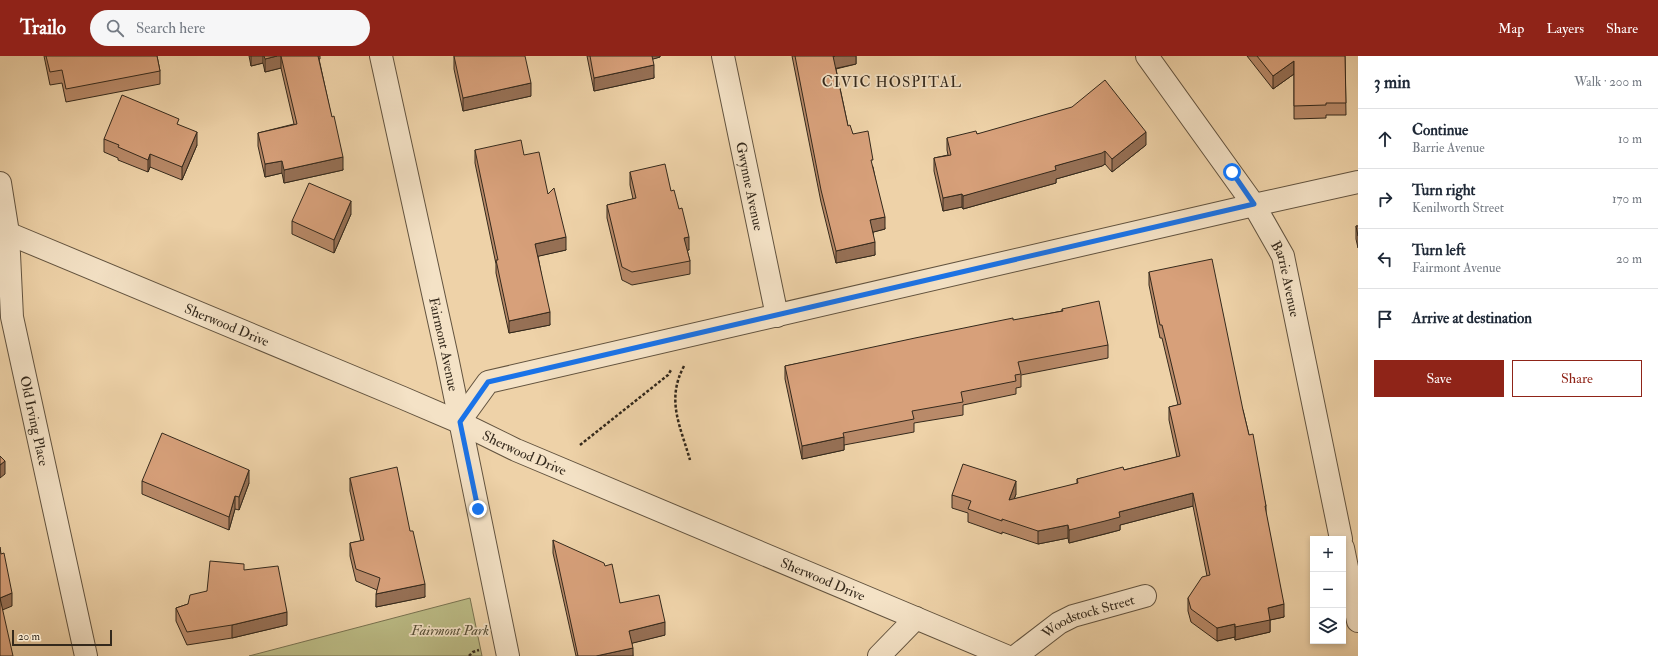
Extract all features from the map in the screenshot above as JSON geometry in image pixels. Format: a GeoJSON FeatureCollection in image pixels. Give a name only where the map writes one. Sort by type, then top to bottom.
{"type":"FeatureCollection","features":[{"type":"Feature","properties":{"kind":"street","name":"Fairmont Avenue"},"geometry":{"type":"LineString","coordinates":[[381,56],[447,357],[508,656]]}},
{"type":"Feature","properties":{"kind":"street","name":"Gwynne Avenue"},"geometry":{"type":"LineString","coordinates":[[723,56],[778,316]]}},
{"type":"Feature","properties":{"kind":"street","name":"Barrie Avenue"},"geometry":{"type":"LineString","coordinates":[[1147,56],[1254,204],[1283,256],[1340,536]]}},
{"type":"Feature","properties":{"kind":"street"},"geometry":{"type":"LineString","coordinates":[[460,422],[488,382],[778,316],[1254,204],[1358,182]]}},
{"type":"Feature","properties":{"kind":"street","name":"Old Irving Place"},"geometry":{"type":"LineString","coordinates":[[0,183],[12,317],[86,656]]}},
{"type":"Feature","properties":{"kind":"street","name":"Sherwood Drive"},"geometry":{"type":"LineString","coordinates":[[4,232],[460,422],[502,444],[1006,656]]}},
{"type":"Feature","properties":{"kind":"street"},"geometry":{"type":"LineString","coordinates":[[1346,563],[1358,621]]}},
{"type":"Feature","properties":{"kind":"street","name":"Woodstock Street"},"geometry":{"type":"LineString","coordinates":[[1016,656],[1059,623],[1073,616],[1145,596]]}},
{"type":"Feature","properties":{"kind":"street"},"geometry":{"type":"LineString","coordinates":[[879,656],[916,618]]}},
{"type":"Feature","properties":{"kind":"path"},"geometry":{"type":"LineString","coordinates":[[686,362],[678,379],[674,401],[690,460]]}},
{"type":"Feature","properties":{"kind":"path"},"geometry":{"type":"LineString","coordinates":[[555,466],[668,375],[674,365]]}},
{"type":"Feature","properties":{"kind":"green space","name":"Fairmont Park"},"geometry":{"type":"Polygon","coordinates":[[[470,598],[482,656],[249,656],[470,598]]]}},
{"type":"Feature","properties":{"kind":"building"},"geometry":{"type":"Polygon","coordinates":[[[46,56],[157,56],[160,71],[66,89],[62,70],[50,72],[46,56]]]}},
{"type":"Feature","properties":{"kind":"building"},"geometry":{"type":"Polygon","coordinates":[[[264,56],[277,56],[265,59],[264,56]]]}},
{"type":"Feature","properties":{"kind":"building"},"geometry":{"type":"Polygon","coordinates":[[[281,56],[318,56],[343,157],[284,170],[282,161],[265,164],[258,133],[297,124],[281,56]]]}},
{"type":"Feature","properties":{"kind":"building"},"geometry":{"type":"Polygon","coordinates":[[[454,56],[525,56],[531,83],[463,98],[454,56]]]}},
{"type":"Feature","properties":{"kind":"building"},"geometry":{"type":"Polygon","coordinates":[[[590,56],[652,56],[654,65],[594,78],[590,56]]]}},
{"type":"Feature","properties":{"kind":"building"},"geometry":{"type":"Polygon","coordinates":[[[795,56],[833,56],[848,126],[850,125],[853,134],[868,131],[873,160],[871,160],[885,217],[870,220],[875,242],[836,251],[821,190],[795,56]]]}},
{"type":"Feature","properties":{"kind":"building"},"geometry":{"type":"Polygon","coordinates":[[[1257,56],[1345,56],[1346,103],[1294,106],[1294,61],[1273,76],[1257,56]]]}},
{"type":"Feature","properties":{"kind":"building"},"geometry":{"type":"Polygon","coordinates":[[[1105,80],[1146,132],[1112,159],[1105,151],[1055,166],[1056,170],[963,196],[962,194],[943,198],[934,158],[951,155],[947,138],[976,131],[977,134],[1072,107],[1105,80]]]}},
{"type":"Feature","properties":{"kind":"building"},"geometry":{"type":"Polygon","coordinates":[[[122,95],[179,119],[177,124],[197,132],[182,167],[150,154],[148,160],[104,139],[122,95]]]}},
{"type":"Feature","properties":{"kind":"building"},"geometry":{"type":"Polygon","coordinates":[[[521,140],[524,155],[539,152],[548,194],[554,188],[566,237],[535,244],[550,312],[509,321],[475,150],[521,140]]]}},
{"type":"Feature","properties":{"kind":"building"},"geometry":{"type":"Polygon","coordinates":[[[665,164],[671,191],[674,190],[679,209],[682,208],[689,237],[684,238],[690,261],[632,272],[622,267],[607,205],[636,198],[630,172],[665,164]]]}},
{"type":"Feature","properties":{"kind":"building"},"geometry":{"type":"Polygon","coordinates":[[[309,183],[351,201],[334,240],[292,221],[309,183]]]}},
{"type":"Feature","properties":{"kind":"building"},"geometry":{"type":"Polygon","coordinates":[[[1212,259],[1243,410],[1249,435],[1253,434],[1284,604],[1268,608],[1270,620],[1235,627],[1235,624],[1217,628],[1191,609],[1188,598],[1202,577],[1210,575],[1193,493],[1119,512],[1120,517],[1069,530],[1068,525],[1038,531],[1002,519],[1002,521],[968,509],[971,501],[952,495],[963,464],[1016,481],[1009,500],[1078,483],[1077,479],[1123,467],[1124,470],[1180,456],[1169,407],[1181,404],[1162,325],[1160,325],[1149,272],[1212,259]]]}},
{"type":"Feature","properties":{"kind":"building"},"geometry":{"type":"Polygon","coordinates":[[[1099,301],[1108,345],[1018,362],[1021,374],[1015,375],[1016,381],[961,392],[963,402],[912,411],[914,419],[843,433],[844,437],[802,446],[785,366],[1013,318],[1013,320],[1063,311],[1062,309],[1099,301]]]}},
{"type":"Feature","properties":{"kind":"building"},"geometry":{"type":"Polygon","coordinates":[[[162,433],[249,470],[239,497],[235,496],[229,517],[142,481],[162,433]]]}},
{"type":"Feature","properties":{"kind":"building"},"geometry":{"type":"Polygon","coordinates":[[[0,456],[5,461],[0,465],[0,456]]]}},
{"type":"Feature","properties":{"kind":"building"},"geometry":{"type":"Polygon","coordinates":[[[397,467],[410,531],[413,531],[425,584],[376,594],[380,578],[356,569],[350,543],[364,540],[350,478],[397,467]]]}},
{"type":"Feature","properties":{"kind":"building"},"geometry":{"type":"Polygon","coordinates":[[[553,540],[604,563],[605,566],[612,564],[620,603],[659,595],[665,622],[629,631],[633,648],[596,656],[578,656],[553,540]]]}},
{"type":"Feature","properties":{"kind":"building"},"geometry":{"type":"Polygon","coordinates":[[[0,547],[1,554],[4,553],[12,593],[0,598],[0,547]]]}},
{"type":"Feature","properties":{"kind":"building"},"geometry":{"type":"Polygon","coordinates":[[[210,561],[244,564],[244,570],[278,566],[287,612],[232,625],[187,632],[176,608],[188,604],[190,595],[207,591],[210,561]]]}},
{"type":"Feature","properties":{"kind":"building"},"geometry":{"type":"Polygon","coordinates":[[[0,598],[13,656],[0,656],[0,598]]]}},
{"type":"Feature","properties":{"kind":"district","name":"CIVIC HOSPITAL"},"geometry":{"type":"Point","coordinates":[892,82]}},
{"type":"Feature","properties":{"kind":"route"},"geometry":{"type":"LineString","coordinates":[[478,509],[460,422],[488,382],[778,316],[1254,204],[1232,172]]}}]}
